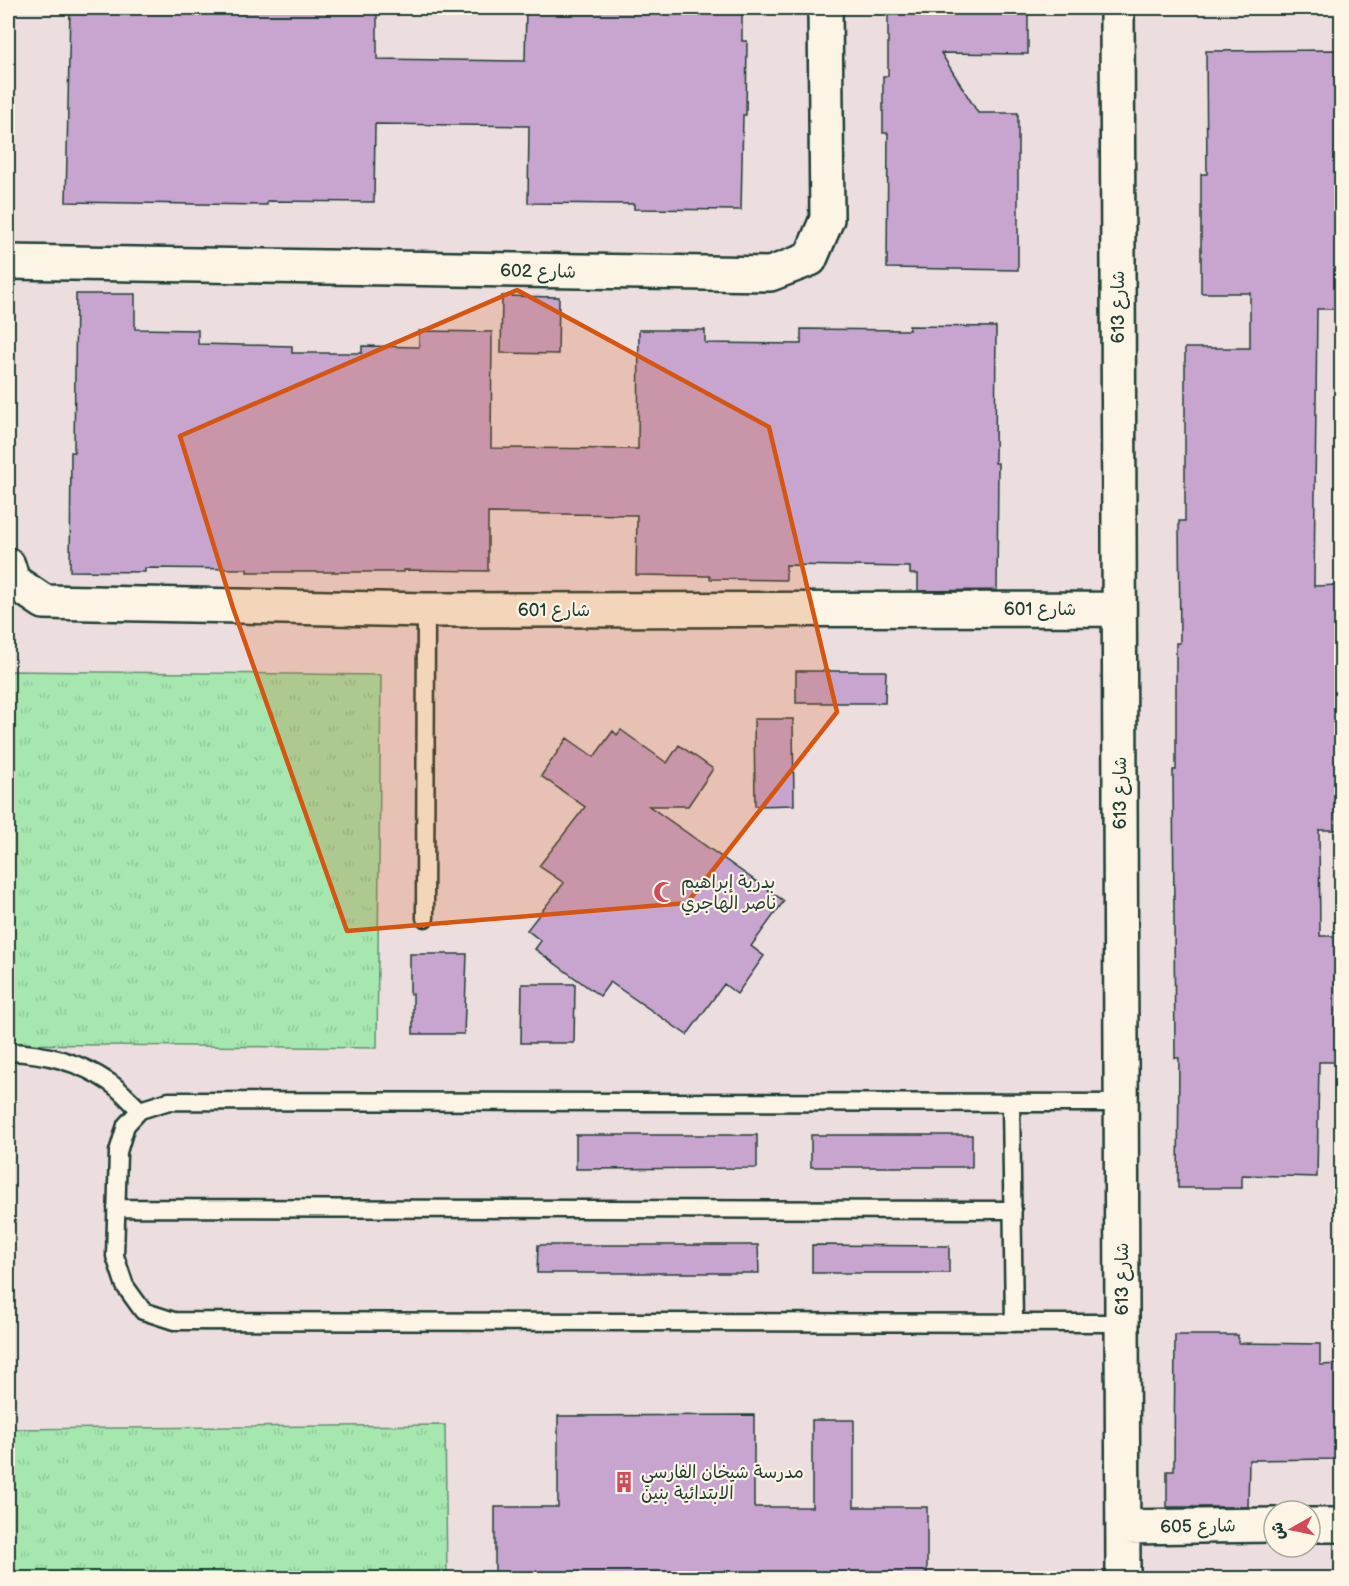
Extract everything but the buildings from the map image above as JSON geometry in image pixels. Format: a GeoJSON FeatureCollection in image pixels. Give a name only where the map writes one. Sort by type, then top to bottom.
{"type":"FeatureCollection","features":[{"type":"Feature","properties":{"kind":"street","name":"شارع 602"},"geometry":{"type":"LineString","coordinates":[[8,262],[770,274],[810,259],[827,219],[825,8]]}},
{"type":"Feature","properties":{"kind":"street","name":"شارع 613"},"geometry":{"type":"LineString","coordinates":[[1117,8],[1123,1578]]}},
{"type":"Feature","properties":{"kind":"street","name":"شارع 601"},"geometry":{"type":"LineString","coordinates":[[8,565],[13,581],[44,602],[426,610],[1119,609]]}},
{"type":"Feature","properties":{"kind":"street"},"geometry":{"type":"LineString","coordinates":[[1322,1525],[1341,1525]]}},
{"type":"Feature","properties":{"kind":"street","name":"شارع 605"},"geometry":{"type":"LineString","coordinates":[[1123,1527],[1262,1526]]}},
{"type":"Feature","properties":{"kind":"lane"},"geometry":{"type":"LineString","coordinates":[[425,918],[426,610]]}},
{"type":"Feature","properties":{"kind":"lane"},"geometry":{"type":"LineString","coordinates":[[8,1052],[35,1053],[75,1063],[110,1083],[140,1110]]}},
{"type":"Feature","properties":{"kind":"lane"},"geometry":{"type":"LineString","coordinates":[[1121,1103],[169,1101],[140,1110],[126,1125],[118,1152],[115,1256],[125,1286],[143,1311],[174,1321],[1122,1323]]}},
{"type":"Feature","properties":{"kind":"lane"},"geometry":{"type":"LineString","coordinates":[[1011,1103],[1014,1323]]}},
{"type":"Feature","properties":{"kind":"lane"},"geometry":{"type":"LineString","coordinates":[[116,1208],[1013,1210]]}},
{"type":"Feature","properties":{"kind":"highlighted area"},"geometry":{"type":"Polygon","coordinates":[[[517,290],[769,427],[837,712],[687,903],[347,931],[233,608],[180,436],[517,290]]]}},
{"type":"Feature","properties":{"kind":"green space"},"geometry":{"type":"Polygon","coordinates":[[[8,671],[381,675],[377,1048],[8,1044],[8,671]]]}},
{"type":"Feature","properties":{"kind":"green space"},"geometry":{"type":"Polygon","coordinates":[[[445,1425],[447,1578],[8,1578],[8,1429],[445,1425]]]}},
{"type":"Feature","properties":{"kind":"place","name":"بدرية إبراهيم ناصر الهاجري"},"geometry":{"type":"Point","coordinates":[664,892]}},
{"type":"Feature","properties":{"kind":"place","name":"مدرسة شيخان الفارسي الابتدائية بنين"},"geometry":{"type":"Point","coordinates":[624,1482]}}]}
